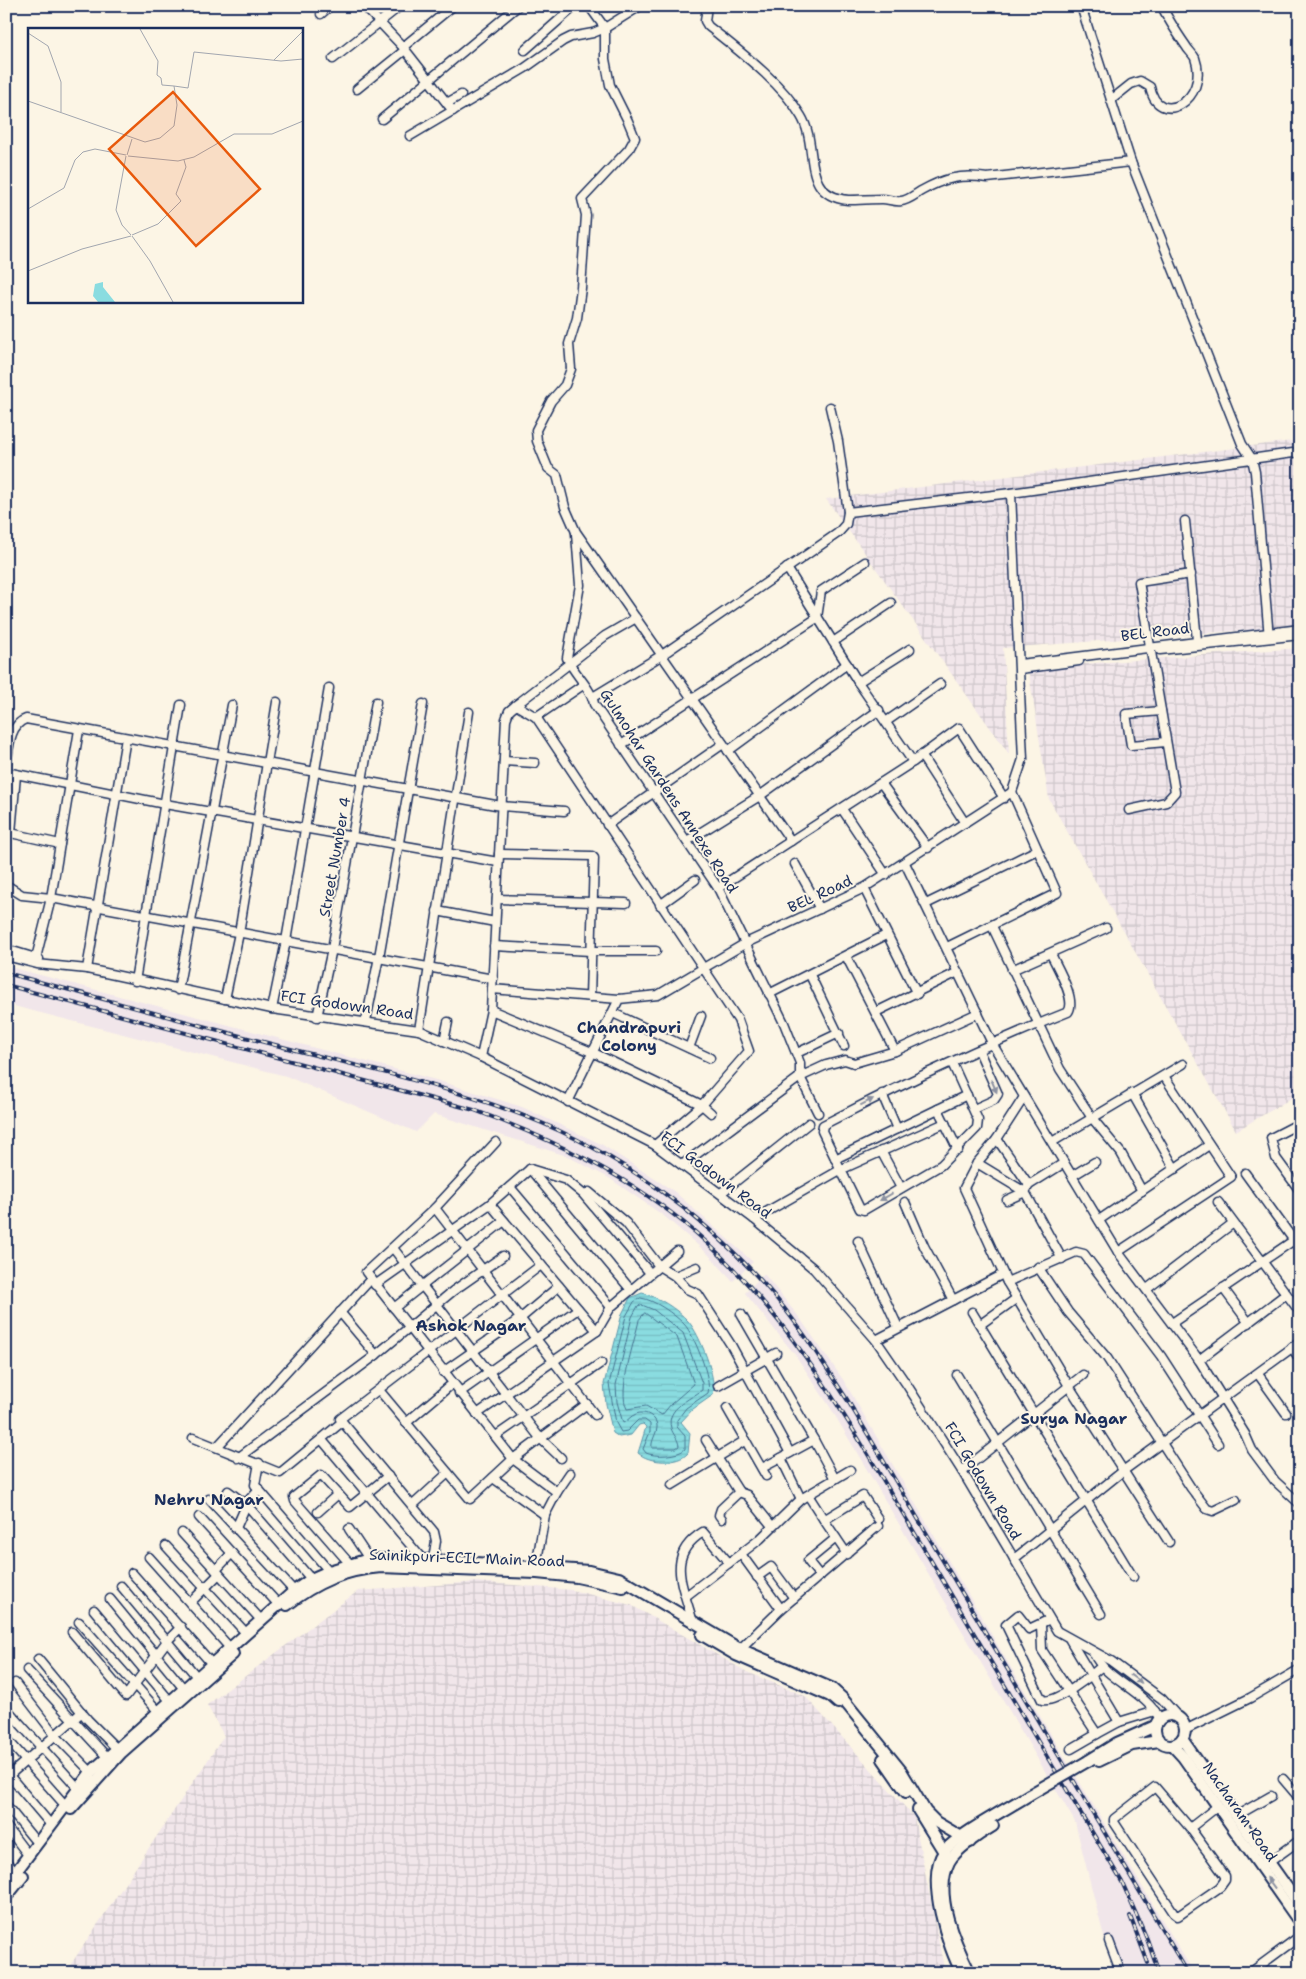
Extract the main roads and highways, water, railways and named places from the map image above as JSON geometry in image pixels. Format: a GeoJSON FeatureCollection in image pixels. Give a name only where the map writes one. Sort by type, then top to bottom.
{"type":"FeatureCollection","features":[{"type":"Feature","properties":{"kind":"main road","name":"Sainikpuri-ECIL Main Road"},"geometry":{"type":"LineString","coordinates":[[6,1885],[78,1788],[91,1772],[116,1748],[294,1590],[311,1579],[329,1571],[369,1559],[577,1576],[618,1584],[736,1655],[830,1696],[843,1707],[896,1776],[946,1856]]}},
{"type":"Feature","properties":{"kind":"main road","name":"Sainikpuri-ECIL Main Road"},"geometry":{"type":"LineString","coordinates":[[6,1897],[54,1830],[94,1781],[121,1753],[296,1598],[311,1587],[332,1576],[360,1569],[429,1563],[536,1566],[589,1571],[620,1578],[693,1623],[740,1649],[820,1682],[837,1693],[902,1772],[926,1812],[947,1829],[967,1839]]}},
{"type":"Feature","properties":{"kind":"main road"},"geometry":{"type":"LineString","coordinates":[[962,1973],[946,1936],[937,1891],[937,1875],[946,1856],[967,1839],[1157,1718],[1167,1716],[1178,1717],[1184,1735],[1172,1745],[1159,1741],[1132,1745],[1089,1763]]}},
{"type":"Feature","properties":{"kind":"main road"},"geometry":{"type":"LineString","coordinates":[[1157,1718],[1155,1734],[1159,1741]]}},
{"type":"Feature","properties":{"kind":"main road","name":"Nacharam Road"},"geometry":{"type":"LineString","coordinates":[[1184,1735],[1219,1803],[1236,1816],[1268,1863],[1299,1902]]}},
{"type":"Feature","properties":{"kind":"main road","name":"Nacharam Road"},"geometry":{"type":"LineString","coordinates":[[1172,1745],[1184,1757],[1219,1803],[1300,1923]]}},
{"type":"Feature","properties":{"kind":"main road"},"geometry":{"type":"LineString","coordinates":[[946,1856],[944,1878],[946,1909],[953,1934],[970,1973]]}},
{"type":"Feature","properties":{"kind":"water"},"geometry":{"type":"Polygon","coordinates":[[[642,1293],[654,1297],[678,1312],[693,1327],[710,1368],[714,1388],[713,1395],[693,1409],[681,1422],[690,1433],[688,1453],[671,1461],[656,1461],[638,1453],[646,1427],[643,1424],[639,1425],[631,1435],[619,1437],[613,1433],[606,1404],[604,1384],[622,1314],[630,1298],[642,1293]]]}},
{"type":"Feature","properties":{"kind":"railway"},"geometry":{"type":"LineString","coordinates":[[6,973],[220,1031],[410,1079],[498,1106],[560,1131],[593,1148],[656,1187],[685,1209],[713,1233],[765,1285],[829,1371],[1188,1973]]}},
{"type":"Feature","properties":{"kind":"railway"},"geometry":{"type":"LineString","coordinates":[[6,985],[474,1110],[533,1134],[590,1161],[644,1194],[695,1232],[730,1265],[763,1301],[820,1378],[846,1418],[1122,1882],[1147,1939],[1159,1973]]}},
{"type":"Feature","properties":{"kind":"railway"},"geometry":{"type":"LineString","coordinates":[[1130,1916],[1148,1963]]}},
{"type":"Feature","properties":{"kind":"district","name":"Chandrapuri Colony"},"geometry":{"type":"Point","coordinates":[629,1036]}},
{"type":"Feature","properties":{"kind":"district","name":"Ashok Nagar"},"geometry":{"type":"Point","coordinates":[471,1325]}},
{"type":"Feature","properties":{"kind":"district","name":"Surya Nagar"},"geometry":{"type":"Point","coordinates":[1074,1418]}},
{"type":"Feature","properties":{"kind":"district","name":"Nehru Nagar"},"geometry":{"type":"Point","coordinates":[209,1499]}}]}
